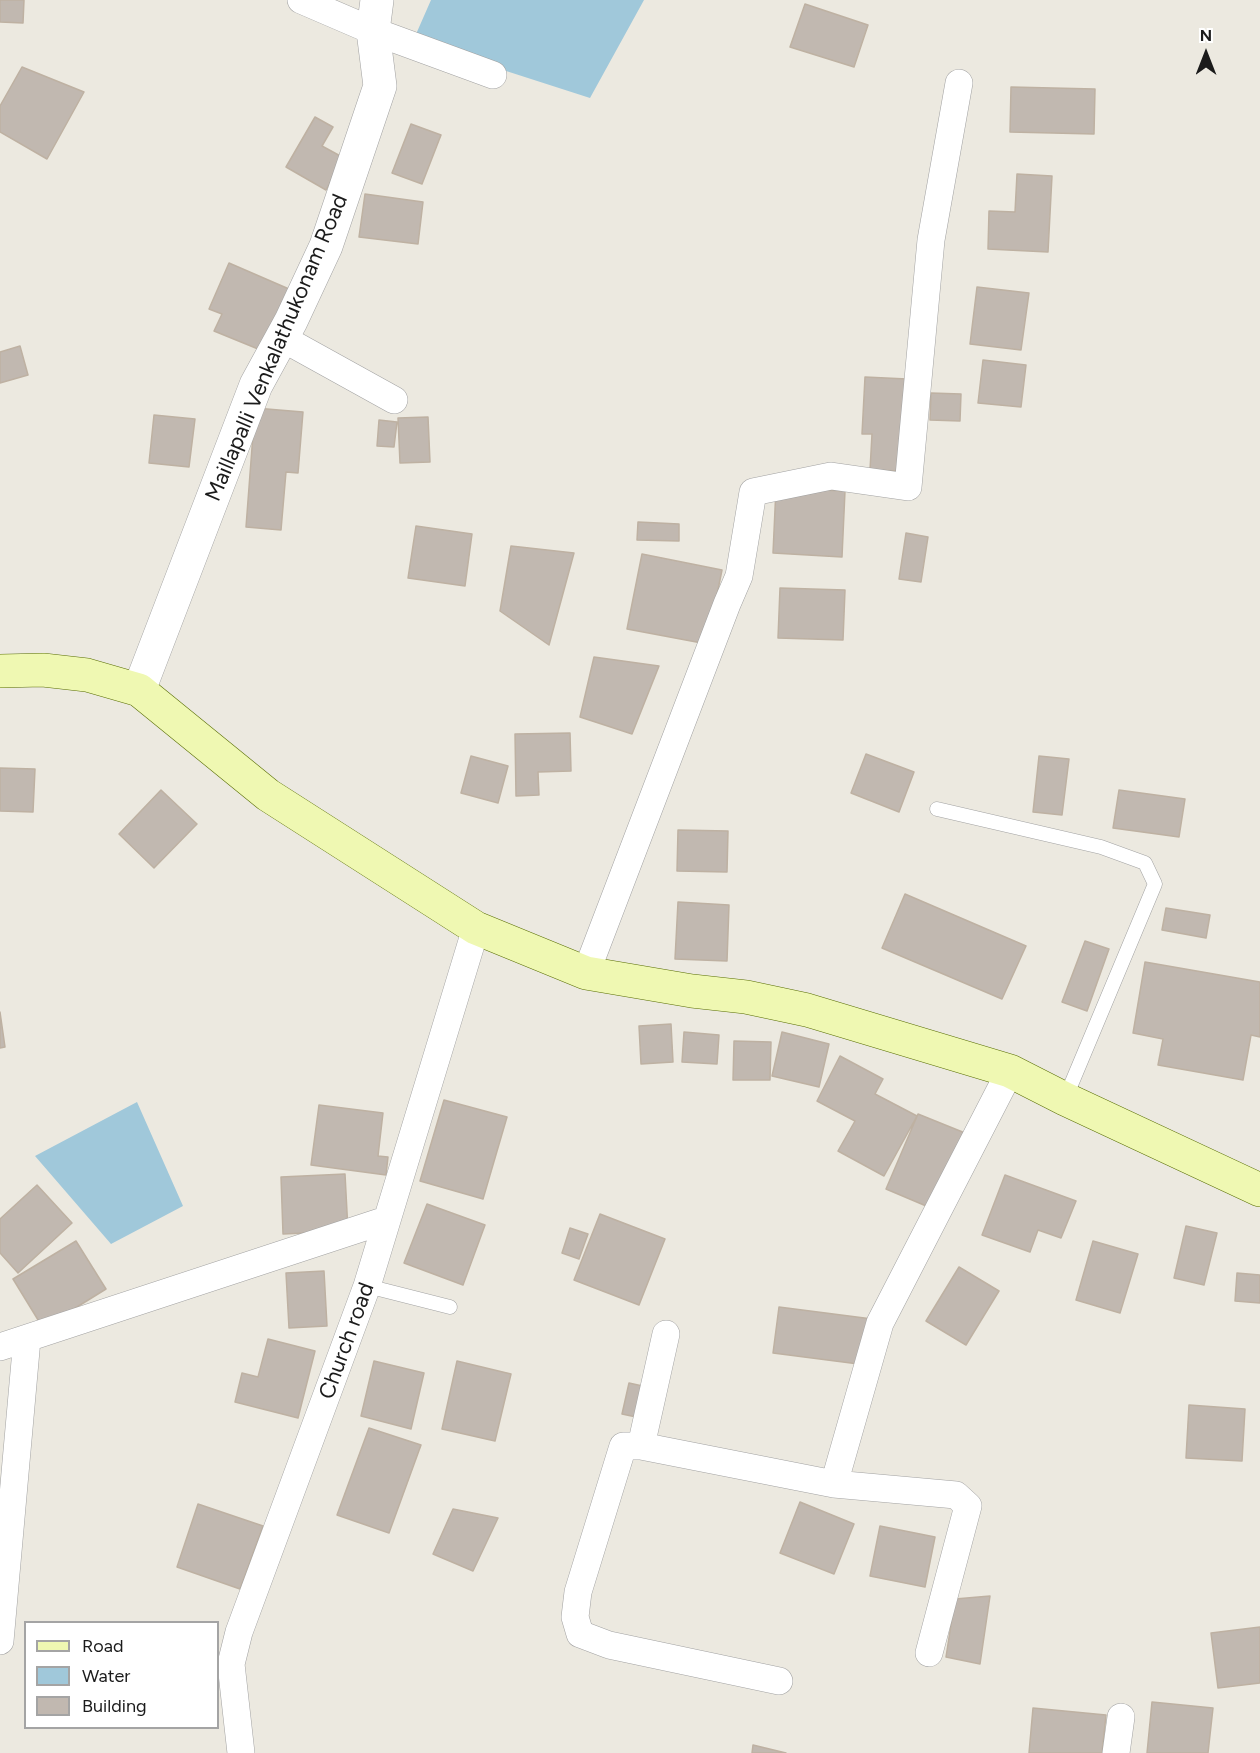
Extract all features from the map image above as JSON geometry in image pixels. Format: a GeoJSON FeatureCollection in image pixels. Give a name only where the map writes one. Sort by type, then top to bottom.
{"type":"FeatureCollection","features":[{"type":"Feature","properties":{"kind":"main road"},"geometry":{"type":"LineString","coordinates":[[0,671],[43,670],[87,675],[139,690],[268,795],[476,928],[586,973],[692,991],[746,997],[807,1010],[1010,1071],[1260,1190]]}},
{"type":"Feature","properties":{"kind":"street"},"geometry":{"type":"LineString","coordinates":[[301,0],[375,15],[493,75]]}},
{"type":"Feature","properties":{"kind":"street","name":"Maillapalli Venkalathukonam Road"},"geometry":{"type":"LineString","coordinates":[[139,690],[256,385],[282,338],[326,246],[380,86],[375,15]]}},
{"type":"Feature","properties":{"kind":"street"},"geometry":{"type":"LineString","coordinates":[[586,973],[739,576],[753,492],[831,476],[908,487],[931,240],[959,83]]}},
{"type":"Feature","properties":{"kind":"street"},"geometry":{"type":"LineString","coordinates":[[282,338],[394,400]]}},
{"type":"Feature","properties":{"kind":"street","name":"Church road"},"geometry":{"type":"LineString","coordinates":[[241,1753],[231,1664],[239,1632],[367,1286],[476,928]]}},
{"type":"Feature","properties":{"kind":"street"},"geometry":{"type":"LineString","coordinates":[[834,1484],[880,1323],[1010,1071]]}},
{"type":"Feature","properties":{"kind":"street"},"geometry":{"type":"LineString","coordinates":[[0,1347],[386,1220]]}},
{"type":"Feature","properties":{"kind":"street"},"geometry":{"type":"LineString","coordinates":[[641,1446],[666,1334]]}},
{"type":"Feature","properties":{"kind":"street"},"geometry":{"type":"LineString","coordinates":[[0,1641],[27,1339]]}},
{"type":"Feature","properties":{"kind":"street"},"geometry":{"type":"LineString","coordinates":[[779,1681],[609,1645],[580,1634],[576,1617],[578,1592],[623,1446],[641,1446],[834,1484],[956,1495],[968,1506],[929,1653]]}},
{"type":"Feature","properties":{"kind":"street"},"geometry":{"type":"LineString","coordinates":[[1116,1753],[1120,1717]]}},
{"type":"Feature","properties":{"kind":"lane"},"geometry":{"type":"LineString","coordinates":[[937,809],[1101,847],[1145,863],[1155,884],[1065,1099]]}},
{"type":"Feature","properties":{"kind":"lane"},"geometry":{"type":"LineString","coordinates":[[367,1286],[450,1307]]}},
{"type":"Feature","properties":{"kind":"water"},"geometry":{"type":"Polygon","coordinates":[[[431,0],[644,0],[590,98],[413,41],[431,0]]]}},
{"type":"Feature","properties":{"kind":"water"},"geometry":{"type":"Polygon","coordinates":[[[137,1102],[183,1206],[111,1244],[35,1156],[137,1102]]]}},
{"type":"Feature","properties":{"kind":"building"},"geometry":{"type":"Polygon","coordinates":[[[0,0],[24,0],[23,23],[0,22],[0,0]]]}},
{"type":"Feature","properties":{"kind":"building"},"geometry":{"type":"Polygon","coordinates":[[[805,4],[868,25],[854,67],[790,47],[805,4]]]}},
{"type":"Feature","properties":{"kind":"building"},"geometry":{"type":"Polygon","coordinates":[[[22,67],[84,92],[47,159],[0,132],[0,106],[22,67]]]}},
{"type":"Feature","properties":{"kind":"building"},"geometry":{"type":"Polygon","coordinates":[[[1011,87],[1095,89],[1094,134],[1010,132],[1011,87]]]}},
{"type":"Feature","properties":{"kind":"building"},"geometry":{"type":"Polygon","coordinates":[[[315,117],[333,127],[322,146],[344,158],[326,190],[286,167],[315,117]]]}},
{"type":"Feature","properties":{"kind":"building"},"geometry":{"type":"Polygon","coordinates":[[[411,124],[441,135],[422,184],[392,173],[411,124]]]}},
{"type":"Feature","properties":{"kind":"building"},"geometry":{"type":"Polygon","coordinates":[[[1017,174],[1052,176],[1048,252],[988,249],[989,211],[1015,212],[1017,174]]]}},
{"type":"Feature","properties":{"kind":"building"},"geometry":{"type":"Polygon","coordinates":[[[365,194],[423,202],[418,244],[359,237],[365,194]]]}},
{"type":"Feature","properties":{"kind":"building"},"geometry":{"type":"Polygon","coordinates":[[[229,263],[289,289],[263,351],[214,331],[222,314],[209,309],[229,263]]]}},
{"type":"Feature","properties":{"kind":"building"},"geometry":{"type":"Polygon","coordinates":[[[977,287],[1029,293],[1021,350],[970,344],[977,287]]]}},
{"type":"Feature","properties":{"kind":"building"},"geometry":{"type":"Polygon","coordinates":[[[20,346],[28,375],[0,383],[0,352],[20,346]]]}},
{"type":"Feature","properties":{"kind":"building"},"geometry":{"type":"Polygon","coordinates":[[[983,360],[1026,365],[1021,407],[978,403],[983,360]]]}},
{"type":"Feature","properties":{"kind":"building"},"geometry":{"type":"Polygon","coordinates":[[[865,377],[907,379],[903,471],[870,470],[872,434],[862,434],[865,377]]]}},
{"type":"Feature","properties":{"kind":"building"},"geometry":{"type":"Polygon","coordinates":[[[931,393],[961,394],[960,421],[930,420],[931,393]]]}},
{"type":"Feature","properties":{"kind":"building"},"geometry":{"type":"Polygon","coordinates":[[[255,408],[303,412],[298,473],[286,472],[281,530],[246,527],[255,408]]]}},
{"type":"Feature","properties":{"kind":"building"},"geometry":{"type":"Polygon","coordinates":[[[154,415],[195,419],[189,467],[149,463],[154,415]]]}},
{"type":"Feature","properties":{"kind":"building"},"geometry":{"type":"Polygon","coordinates":[[[428,417],[430,462],[400,463],[398,418],[428,417]]]}},
{"type":"Feature","properties":{"kind":"building"},"geometry":{"type":"Polygon","coordinates":[[[379,420],[397,422],[394,447],[377,446],[379,420]]]}},
{"type":"Feature","properties":{"kind":"building"},"geometry":{"type":"Polygon","coordinates":[[[776,488],[845,491],[842,557],[773,553],[776,488]]]}},
{"type":"Feature","properties":{"kind":"building"},"geometry":{"type":"Polygon","coordinates":[[[638,522],[679,524],[679,541],[637,540],[638,522]]]}},
{"type":"Feature","properties":{"kind":"building"},"geometry":{"type":"Polygon","coordinates":[[[416,526],[472,534],[465,586],[408,578],[416,526]]]}},
{"type":"Feature","properties":{"kind":"building"},"geometry":{"type":"Polygon","coordinates":[[[906,533],[928,537],[921,582],[899,579],[906,533]]]}},
{"type":"Feature","properties":{"kind":"building"},"geometry":{"type":"Polygon","coordinates":[[[511,546],[574,553],[549,645],[500,611],[511,546]]]}},
{"type":"Feature","properties":{"kind":"building"},"geometry":{"type":"Polygon","coordinates":[[[642,554],[722,570],[707,644],[627,629],[642,554]]]}},
{"type":"Feature","properties":{"kind":"building"},"geometry":{"type":"Polygon","coordinates":[[[780,588],[845,590],[843,640],[778,638],[780,588]]]}},
{"type":"Feature","properties":{"kind":"building"},"geometry":{"type":"Polygon","coordinates":[[[594,657],[659,666],[632,734],[580,717],[594,657]]]}},
{"type":"Feature","properties":{"kind":"building"},"geometry":{"type":"Polygon","coordinates":[[[570,733],[571,771],[538,772],[539,795],[516,796],[515,734],[570,733]]]}},
{"type":"Feature","properties":{"kind":"building"},"geometry":{"type":"Polygon","coordinates":[[[866,754],[914,772],[899,812],[851,793],[866,754]]]}},
{"type":"Feature","properties":{"kind":"building"},"geometry":{"type":"Polygon","coordinates":[[[471,756],[508,766],[498,803],[461,793],[471,756]]]}},
{"type":"Feature","properties":{"kind":"building"},"geometry":{"type":"Polygon","coordinates":[[[1039,756],[1069,759],[1062,815],[1033,812],[1039,756]]]}},
{"type":"Feature","properties":{"kind":"building"},"geometry":{"type":"Polygon","coordinates":[[[0,768],[35,769],[33,812],[0,811],[0,768]]]}},
{"type":"Feature","properties":{"kind":"building"},"geometry":{"type":"Polygon","coordinates":[[[161,790],[197,824],[154,868],[119,834],[161,790]]]}},
{"type":"Feature","properties":{"kind":"building"},"geometry":{"type":"Polygon","coordinates":[[[1119,790],[1185,799],[1179,837],[1113,828],[1119,790]]]}},
{"type":"Feature","properties":{"kind":"building"},"geometry":{"type":"Polygon","coordinates":[[[678,830],[728,831],[727,872],[677,871],[678,830]]]}},
{"type":"Feature","properties":{"kind":"building"},"geometry":{"type":"Polygon","coordinates":[[[905,894],[1026,946],[1002,999],[882,948],[905,894]]]}},
{"type":"Feature","properties":{"kind":"building"},"geometry":{"type":"Polygon","coordinates":[[[678,902],[729,905],[727,961],[675,959],[678,902]]]}},
{"type":"Feature","properties":{"kind":"building"},"geometry":{"type":"Polygon","coordinates":[[[1166,908],[1210,915],[1206,938],[1162,930],[1166,908]]]}},
{"type":"Feature","properties":{"kind":"building"},"geometry":{"type":"Polygon","coordinates":[[[1085,941],[1109,949],[1087,1011],[1062,1002],[1085,941]]]}},
{"type":"Feature","properties":{"kind":"building"},"geometry":{"type":"Polygon","coordinates":[[[1145,962],[1260,982],[1260,1037],[1251,1035],[1243,1080],[1158,1065],[1163,1039],[1133,1033],[1145,962]]]}},
{"type":"Feature","properties":{"kind":"building"},"geometry":{"type":"Polygon","coordinates":[[[0,1012],[5,1047],[0,1048],[0,1012]]]}},
{"type":"Feature","properties":{"kind":"building"},"geometry":{"type":"Polygon","coordinates":[[[671,1024],[673,1062],[641,1064],[639,1026],[671,1024]]]}},
{"type":"Feature","properties":{"kind":"building"},"geometry":{"type":"Polygon","coordinates":[[[684,1032],[719,1035],[717,1064],[682,1062],[684,1032]]]}},
{"type":"Feature","properties":{"kind":"building"},"geometry":{"type":"Polygon","coordinates":[[[782,1032],[829,1044],[819,1087],[772,1076],[782,1032]]]}},
{"type":"Feature","properties":{"kind":"building"},"geometry":{"type":"Polygon","coordinates":[[[734,1041],[771,1042],[770,1080],[733,1080],[734,1041]]]}},
{"type":"Feature","properties":{"kind":"building"},"geometry":{"type":"Polygon","coordinates":[[[840,1056],[883,1079],[875,1094],[917,1116],[884,1176],[838,1151],[855,1121],[817,1101],[840,1056]]]}},
{"type":"Feature","properties":{"kind":"building"},"geometry":{"type":"Polygon","coordinates":[[[444,1100],[507,1117],[483,1199],[420,1181],[444,1100]]]}},
{"type":"Feature","properties":{"kind":"building"},"geometry":{"type":"Polygon","coordinates":[[[319,1105],[383,1113],[378,1156],[388,1157],[386,1175],[311,1165],[319,1105]]]}},
{"type":"Feature","properties":{"kind":"building"},"geometry":{"type":"Polygon","coordinates":[[[918,1114],[970,1135],[938,1211],[886,1189],[918,1114]]]}},
{"type":"Feature","properties":{"kind":"building"},"geometry":{"type":"Polygon","coordinates":[[[345,1174],[348,1231],[283,1234],[281,1177],[345,1174]]]}},
{"type":"Feature","properties":{"kind":"building"},"geometry":{"type":"Polygon","coordinates":[[[1005,1175],[1076,1201],[1061,1238],[1038,1230],[1030,1252],[982,1235],[1005,1175]]]}},
{"type":"Feature","properties":{"kind":"building"},"geometry":{"type":"Polygon","coordinates":[[[37,1185],[72,1223],[18,1273],[0,1253],[0,1219],[37,1185]]]}},
{"type":"Feature","properties":{"kind":"building"},"geometry":{"type":"Polygon","coordinates":[[[427,1204],[485,1225],[463,1285],[404,1263],[427,1204]]]}},
{"type":"Feature","properties":{"kind":"building"},"geometry":{"type":"Polygon","coordinates":[[[600,1214],[665,1239],[639,1305],[574,1280],[600,1214]]]}},
{"type":"Feature","properties":{"kind":"building"},"geometry":{"type":"Polygon","coordinates":[[[1186,1226],[1217,1233],[1204,1285],[1174,1278],[1186,1226]]]}},
{"type":"Feature","properties":{"kind":"building"},"geometry":{"type":"Polygon","coordinates":[[[570,1228],[588,1234],[579,1259],[562,1253],[570,1228]]]}},
{"type":"Feature","properties":{"kind":"building"},"geometry":{"type":"Polygon","coordinates":[[[76,1241],[106,1289],[43,1328],[13,1279],[76,1241]]]}},
{"type":"Feature","properties":{"kind":"building"},"geometry":{"type":"Polygon","coordinates":[[[1093,1241],[1138,1254],[1120,1313],[1076,1300],[1093,1241]]]}},
{"type":"Feature","properties":{"kind":"building"},"geometry":{"type":"Polygon","coordinates":[[[959,1267],[999,1291],[966,1345],[926,1321],[959,1267]]]}},
{"type":"Feature","properties":{"kind":"building"},"geometry":{"type":"Polygon","coordinates":[[[324,1271],[327,1326],[289,1328],[286,1273],[324,1271]]]}},
{"type":"Feature","properties":{"kind":"building"},"geometry":{"type":"Polygon","coordinates":[[[1237,1273],[1260,1275],[1260,1303],[1235,1301],[1237,1273]]]}},
{"type":"Feature","properties":{"kind":"building"},"geometry":{"type":"Polygon","coordinates":[[[779,1307],[880,1320],[874,1366],[773,1353],[779,1307]]]}},
{"type":"Feature","properties":{"kind":"building"},"geometry":{"type":"Polygon","coordinates":[[[268,1339],[315,1351],[298,1418],[235,1402],[242,1373],[258,1377],[268,1339]]]}},
{"type":"Feature","properties":{"kind":"building"},"geometry":{"type":"Polygon","coordinates":[[[374,1361],[424,1373],[411,1429],[361,1416],[374,1361]]]}},
{"type":"Feature","properties":{"kind":"building"},"geometry":{"type":"Polygon","coordinates":[[[457,1361],[511,1374],[495,1441],[442,1429],[457,1361]]]}},
{"type":"Feature","properties":{"kind":"building"},"geometry":{"type":"Polygon","coordinates":[[[629,1383],[656,1389],[650,1420],[622,1414],[629,1383]]]}},
{"type":"Feature","properties":{"kind":"building"},"geometry":{"type":"Polygon","coordinates":[[[1189,1405],[1245,1409],[1242,1461],[1186,1458],[1189,1405]]]}},
{"type":"Feature","properties":{"kind":"building"},"geometry":{"type":"Polygon","coordinates":[[[369,1428],[421,1445],[389,1533],[337,1515],[369,1428]]]}},
{"type":"Feature","properties":{"kind":"building"},"geometry":{"type":"Polygon","coordinates":[[[800,1502],[854,1524],[834,1574],[780,1553],[800,1502]]]}},
{"type":"Feature","properties":{"kind":"building"},"geometry":{"type":"Polygon","coordinates":[[[198,1504],[263,1526],[240,1589],[177,1567],[198,1504]]]}},
{"type":"Feature","properties":{"kind":"building"},"geometry":{"type":"Polygon","coordinates":[[[453,1509],[498,1518],[473,1571],[433,1554],[453,1509]]]}},
{"type":"Feature","properties":{"kind":"building"},"geometry":{"type":"Polygon","coordinates":[[[880,1526],[935,1537],[925,1587],[870,1576],[880,1526]]]}},
{"type":"Feature","properties":{"kind":"building"},"geometry":{"type":"Polygon","coordinates":[[[990,1596],[980,1664],[946,1657],[955,1599],[990,1596]]]}},
{"type":"Feature","properties":{"kind":"building"},"geometry":{"type":"Polygon","coordinates":[[[1260,1627],[1260,1683],[1218,1688],[1211,1633],[1260,1627]]]}},
{"type":"Feature","properties":{"kind":"building"},"geometry":{"type":"Polygon","coordinates":[[[1152,1702],[1213,1708],[1208,1753],[1147,1753],[1152,1702]]]}},
{"type":"Feature","properties":{"kind":"building"},"geometry":{"type":"Polygon","coordinates":[[[1033,1708],[1106,1715],[1102,1753],[1029,1753],[1033,1708]]]}},
{"type":"Feature","properties":{"kind":"building"},"geometry":{"type":"Polygon","coordinates":[[[753,1745],[786,1753],[752,1753],[753,1745]]]}}]}
